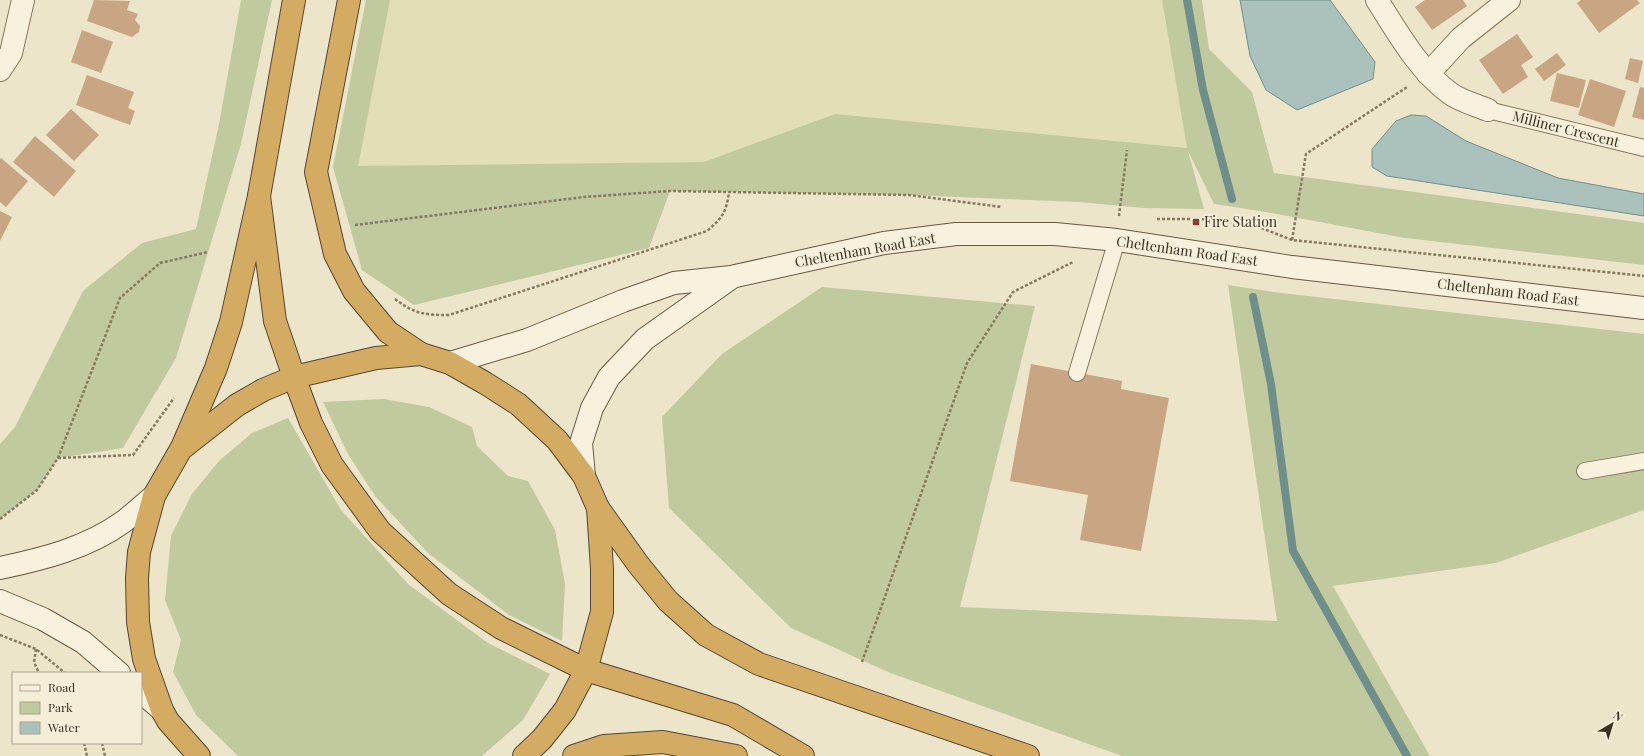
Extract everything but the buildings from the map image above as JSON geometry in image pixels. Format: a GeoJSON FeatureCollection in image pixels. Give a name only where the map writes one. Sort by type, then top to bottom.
{"type":"FeatureCollection","features":[{"type":"Feature","properties":{"kind":"highway"},"geometry":{"type":"LineString","coordinates":[[178,756],[165,715],[144,659],[138,622],[137,578],[139,552],[154,496],[181,449],[216,368],[231,322],[259,196],[294,0]]}},
{"type":"Feature","properties":{"kind":"highway"},"geometry":{"type":"LineString","coordinates":[[349,0],[316,172],[335,254],[354,291],[388,332],[421,354],[450,363],[518,404],[557,440],[584,476],[598,508],[638,564],[668,601],[706,635],[759,664],[1028,756]]}},
{"type":"Feature","properties":{"kind":"highway"},"geometry":{"type":"LineString","coordinates":[[259,196],[275,321],[294,377],[311,423],[332,465],[380,531],[448,594],[501,628],[586,670],[733,715],[803,756]]}},
{"type":"Feature","properties":{"kind":"highway"},"geometry":{"type":"LineString","coordinates":[[181,449],[237,405],[263,390],[294,377],[376,358],[421,354]]}},
{"type":"Feature","properties":{"kind":"highway"},"geometry":{"type":"LineString","coordinates":[[524,756],[542,739],[565,710],[586,670],[602,612],[602,569],[598,508]]}},
{"type":"Feature","properties":{"kind":"highway"},"geometry":{"type":"LineString","coordinates":[[165,715],[198,756]]}},
{"type":"Feature","properties":{"kind":"highway"},"geometry":{"type":"LineString","coordinates":[[574,756],[604,746],[663,742],[736,756]]}},
{"type":"Feature","properties":{"kind":"main road"},"geometry":{"type":"LineString","coordinates":[[0,70],[11,53],[23,0]]}},
{"type":"Feature","properties":{"kind":"main road"},"geometry":{"type":"LineString","coordinates":[[1378,0],[1402,40],[1428,74],[1452,95],[1488,110]]}},
{"type":"Feature","properties":{"kind":"main road"},"geometry":{"type":"LineString","coordinates":[[1428,74],[1461,38],[1509,0]]}},
{"type":"Feature","properties":{"kind":"main road","name":"Cheltenham Road East"},"geometry":{"type":"LineString","coordinates":[[450,363],[527,340],[623,301],[674,283],[732,277],[884,243],[956,234],[1055,234],[1117,240],[1292,267],[1644,308]]}},
{"type":"Feature","properties":{"kind":"main road","name":"Cheltenham Road East"},"geometry":{"type":"LineString","coordinates":[[584,476],[580,443],[592,408],[609,377],[646,339],[732,277]]}},
{"type":"Feature","properties":{"kind":"main road"},"geometry":{"type":"LineString","coordinates":[[0,568],[51,556],[88,542],[123,522],[154,496]]}},
{"type":"Feature","properties":{"kind":"main road"},"geometry":{"type":"LineString","coordinates":[[0,601],[44,619],[83,642],[118,672]]}},
{"type":"Feature","properties":{"kind":"main road"},"geometry":{"type":"LineString","coordinates":[[142,693],[165,715]]}},
{"type":"Feature","properties":{"kind":"lane","name":"Milliner Crescent"},"geometry":{"type":"LineString","coordinates":[[1488,110],[1644,148]]}},
{"type":"Feature","properties":{"kind":"lane"},"geometry":{"type":"LineString","coordinates":[[1077,373],[1117,240]]}},
{"type":"Feature","properties":{"kind":"lane"},"geometry":{"type":"LineString","coordinates":[[1585,471],[1644,461]]}},
{"type":"Feature","properties":{"kind":"path"},"geometry":{"type":"LineString","coordinates":[[1292,240],[1306,154],[1428,74]]}},
{"type":"Feature","properties":{"kind":"path"},"geometry":{"type":"LineString","coordinates":[[1117,240],[1127,150]]}},
{"type":"Feature","properties":{"kind":"path"},"geometry":{"type":"LineString","coordinates":[[356,232],[354,225],[584,197],[670,191],[910,195],[1004,208]]}},
{"type":"Feature","properties":{"kind":"path"},"geometry":{"type":"LineString","coordinates":[[394,298],[405,307],[427,315],[449,315],[707,231],[722,218],[727,206],[729,192]]}},
{"type":"Feature","properties":{"kind":"path"},"geometry":{"type":"LineString","coordinates":[[1111,214],[1119,214],[1126,217]]}},
{"type":"Feature","properties":{"kind":"path"},"geometry":{"type":"LineString","coordinates":[[1156,219],[1201,218],[1259,227],[1292,240],[1644,276]]}},
{"type":"Feature","properties":{"kind":"path"},"geometry":{"type":"LineString","coordinates":[[0,519],[37,490],[58,458],[120,298],[160,263],[208,252]]}},
{"type":"Feature","properties":{"kind":"path"},"geometry":{"type":"LineString","coordinates":[[862,662],[967,363],[1013,292],[1075,261]]}},
{"type":"Feature","properties":{"kind":"path"},"geometry":{"type":"LineString","coordinates":[[58,458],[133,455],[178,392]]}},
{"type":"Feature","properties":{"kind":"path"},"geometry":{"type":"LineString","coordinates":[[0,635],[36,650],[64,672]]}},
{"type":"Feature","properties":{"kind":"path"},"geometry":{"type":"LineString","coordinates":[[36,650],[34,662],[39,672]]}},
{"type":"Feature","properties":{"kind":"path"},"geometry":{"type":"LineString","coordinates":[[84,744],[87,756]]}},
{"type":"Feature","properties":{"kind":"path"},"geometry":{"type":"LineString","coordinates":[[102,744],[105,756]]}},
{"type":"Feature","properties":{"kind":"shaded area"},"geometry":{"type":"Polygon","coordinates":[[[390,0],[1162,0],[1187,148],[835,114],[705,162],[357,166],[390,0]]]}},
{"type":"Feature","properties":{"kind":"green space"},"geometry":{"type":"Polygon","coordinates":[[[241,0],[272,0],[241,144],[176,358],[123,448],[58,458],[37,490],[0,519],[0,444],[15,427],[83,291],[142,243],[196,229],[219,124],[241,0]]]}},
{"type":"Feature","properties":{"kind":"green space"},"geometry":{"type":"Polygon","coordinates":[[[366,0],[390,0],[358,166],[704,162],[835,114],[1187,148],[1162,0],[1202,0],[1209,49],[1252,92],[1274,173],[1644,223],[1644,265],[1405,238],[1214,204],[1188,151],[1204,209],[1144,208],[1079,202],[909,195],[670,191],[649,248],[414,305],[362,270],[333,167],[366,0]]]}},
{"type":"Feature","properties":{"kind":"green space"},"geometry":{"type":"Polygon","coordinates":[[[1228,285],[1273,292],[1644,334],[1644,510],[1496,563],[1333,586],[1430,756],[1122,756],[888,672],[791,628],[669,508],[662,417],[722,354],[822,287],[1035,306],[960,607],[1277,621],[1228,285]]]}},
{"type":"Feature","properties":{"kind":"green space"},"geometry":{"type":"Polygon","coordinates":[[[384,399],[429,407],[472,427],[477,446],[508,476],[528,481],[555,530],[565,584],[562,641],[509,615],[428,553],[375,496],[348,454],[323,402],[384,399]]]}},
{"type":"Feature","properties":{"kind":"green space"},"geometry":{"type":"Polygon","coordinates":[[[288,418],[341,510],[408,584],[488,643],[550,674],[523,720],[482,756],[238,756],[196,715],[173,672],[181,640],[165,600],[171,536],[192,494],[219,461],[252,433],[288,418]]]}},
{"type":"Feature","properties":{"kind":"water"},"geometry":{"type":"Polygon","coordinates":[[[1240,0],[1330,0],[1375,62],[1373,79],[1297,110],[1266,90],[1250,56],[1240,0]]]}},
{"type":"Feature","properties":{"kind":"water"},"geometry":{"type":"Polygon","coordinates":[[[1411,115],[1426,116],[1466,141],[1558,178],[1644,194],[1644,216],[1387,176],[1372,167],[1372,149],[1396,121],[1411,115]]]}},
{"type":"Feature","properties":{"kind":"waterway"},"geometry":{"type":"LineString","coordinates":[[1187,0],[1203,90],[1232,199]]}},
{"type":"Feature","properties":{"kind":"waterway"},"geometry":{"type":"LineString","coordinates":[[1253,297],[1271,384],[1293,551],[1407,756]]}},
{"type":"Feature","properties":{"kind":"place","name":"Fire Station"},"geometry":{"type":"Point","coordinates":[1196,222]}}]}
